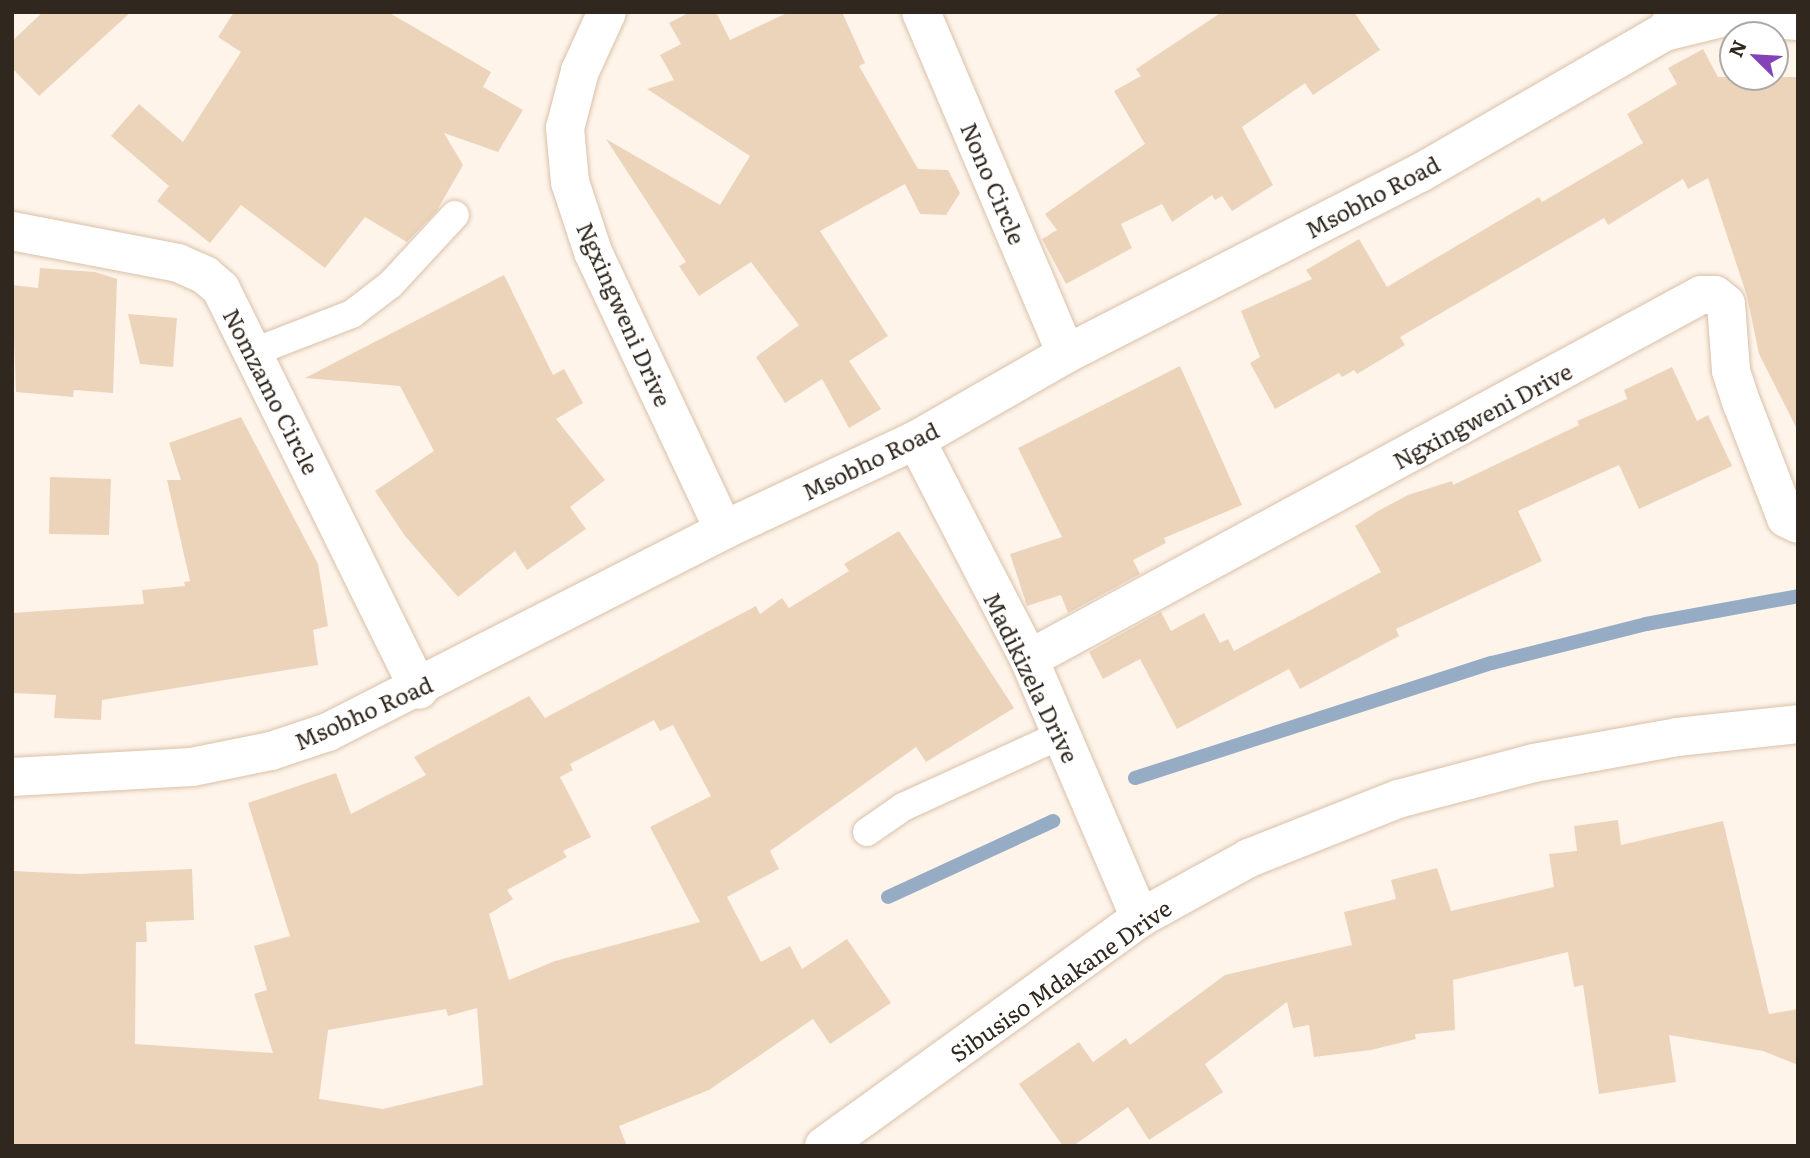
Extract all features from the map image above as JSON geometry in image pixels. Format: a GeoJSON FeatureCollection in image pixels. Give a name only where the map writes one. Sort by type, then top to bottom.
{"type":"FeatureCollection","features":[{"type":"Feature","properties":{"kind":"street","name":"Ngxingweni Drive"},"geometry":{"type":"LineString","coordinates":[[607,12],[580,71],[565,128],[570,182],[593,252],[724,530]]}},
{"type":"Feature","properties":{"kind":"street","name":"Nono Circle"},"geometry":{"type":"LineString","coordinates":[[921,12],[1066,354]]}},
{"type":"Feature","properties":{"kind":"street","name":"Msobho Road"},"geometry":{"type":"LineString","coordinates":[[12,777],[192,767],[271,751],[328,732],[419,690],[724,530],[916,440],[1066,354],[1420,173],[1673,22],[1729,16],[1798,21]]}},
{"type":"Feature","properties":{"kind":"street","name":"Nomzamo Circle"},"geometry":{"type":"LineString","coordinates":[[12,231],[115,248],[178,263],[205,275],[221,289],[419,690]]}},
{"type":"Feature","properties":{"kind":"street","name":"Ngxingweni Drive"},"geometry":{"type":"LineString","coordinates":[[1028,659],[1701,295],[1715,295],[1726,304],[1731,371],[1786,518],[1798,524]]}},
{"type":"Feature","properties":{"kind":"street","name":"Madikizela Drive"},"geometry":{"type":"LineString","coordinates":[[916,440],[1028,659],[1140,919]]}},
{"type":"Feature","properties":{"kind":"street","name":"Sibusiso Mdakane Drive"},"geometry":{"type":"LineString","coordinates":[[824,1146],[1140,919],[1249,858],[1398,799],[1573,756],[1677,737],[1798,724]]}},
{"type":"Feature","properties":{"kind":"lane"},"geometry":{"type":"LineString","coordinates":[[254,352],[352,314],[391,284],[456,215]]}},
{"type":"Feature","properties":{"kind":"lane"},"geometry":{"type":"LineString","coordinates":[[867,832],[903,807],[1062,735]]}},
{"type":"Feature","properties":{"kind":"building"},"geometry":{"type":"Polygon","coordinates":[[[43,12],[131,12],[39,96],[12,68],[12,41],[43,12]]]}},
{"type":"Feature","properties":{"kind":"building"},"geometry":{"type":"Polygon","coordinates":[[[234,12],[388,12],[491,72],[483,87],[523,110],[498,152],[444,133],[463,165],[436,212],[407,242],[365,217],[325,268],[241,205],[210,243],[157,201],[169,186],[111,136],[139,104],[183,142],[241,52],[218,37],[234,12]]]}},
{"type":"Feature","properties":{"kind":"building"},"geometry":{"type":"Polygon","coordinates":[[[690,12],[716,12],[730,40],[789,12],[842,12],[865,63],[859,66],[918,169],[948,170],[960,193],[946,215],[920,214],[905,184],[820,231],[888,336],[849,361],[881,409],[849,428],[822,379],[785,403],[756,357],[799,325],[751,262],[699,296],[679,266],[686,262],[606,139],[720,205],[750,156],[647,89],[674,80],[660,55],[681,44],[669,23],[690,12]]]}},
{"type":"Feature","properties":{"kind":"building"},"geometry":{"type":"Polygon","coordinates":[[[1222,12],[1354,12],[1380,50],[1313,95],[1305,83],[1242,127],[1273,185],[1232,211],[1222,196],[1215,200],[1212,195],[1172,222],[1162,204],[1121,224],[1132,248],[1066,284],[1042,239],[1057,230],[1045,214],[1145,144],[1114,91],[1141,76],[1136,69],[1222,12]]]}},
{"type":"Feature","properties":{"kind":"building"},"geometry":{"type":"Polygon","coordinates":[[[1703,49],[1719,77],[1719,91],[1789,91],[1789,77],[1798,77],[1798,431],[1759,354],[1747,296],[1708,178],[1688,189],[1683,179],[1608,225],[1604,218],[1400,337],[1405,345],[1357,374],[1354,370],[1342,377],[1339,373],[1275,409],[1250,363],[1260,357],[1241,311],[1312,279],[1306,270],[1359,239],[1387,287],[1539,197],[1542,202],[1643,143],[1627,114],[1677,84],[1668,68],[1703,49]]]}},
{"type":"Feature","properties":{"kind":"building"},"geometry":{"type":"Polygon","coordinates":[[[40,268],[95,272],[117,279],[113,393],[74,390],[73,397],[16,392],[12,285],[38,288],[40,268]]]}},
{"type":"Feature","properties":{"kind":"building"},"geometry":{"type":"Polygon","coordinates":[[[504,275],[553,375],[564,369],[583,403],[556,419],[605,480],[570,507],[586,529],[527,570],[515,551],[458,597],[405,536],[375,491],[434,451],[400,386],[305,378],[504,275]]]}},
{"type":"Feature","properties":{"kind":"building"},"geometry":{"type":"Polygon","coordinates":[[[128,314],[177,318],[173,367],[140,364],[128,314]]]}},
{"type":"Feature","properties":{"kind":"building"},"geometry":{"type":"Polygon","coordinates":[[[1180,366],[1242,505],[1164,538],[1166,543],[1133,560],[1140,574],[1068,613],[1061,595],[1027,606],[1010,554],[1062,537],[1018,448],[1180,366]]]}},
{"type":"Feature","properties":{"kind":"building"},"geometry":{"type":"Polygon","coordinates":[[[1672,367],[1697,421],[1708,415],[1732,466],[1639,509],[1619,465],[1518,511],[1542,561],[1396,629],[1399,636],[1300,689],[1289,669],[1177,729],[1140,659],[1103,679],[1089,652],[1161,612],[1171,631],[1204,613],[1220,643],[1228,639],[1234,651],[1381,572],[1355,526],[1378,511],[1408,495],[1452,481],[1453,485],[1579,425],[1577,421],[1627,399],[1624,390],[1672,367]]]}},
{"type":"Feature","properties":{"kind":"building"},"geometry":{"type":"Polygon","coordinates":[[[241,417],[318,564],[328,626],[313,630],[318,665],[102,700],[101,720],[54,718],[56,695],[12,693],[12,613],[144,604],[142,590],[185,586],[184,582],[190,581],[167,480],[181,480],[169,443],[241,417]]]}},
{"type":"Feature","properties":{"kind":"building"},"geometry":{"type":"Polygon","coordinates":[[[50,477],[111,479],[109,535],[49,534],[50,477]]]}},
{"type":"Feature","properties":{"kind":"building"},"geometry":{"type":"Polygon","coordinates":[[[899,531],[1014,708],[926,762],[916,747],[770,851],[779,869],[727,897],[761,962],[790,946],[802,969],[847,939],[891,1003],[830,1044],[813,1019],[709,1090],[619,1126],[627,1146],[12,1146],[12,871],[78,874],[192,869],[194,920],[146,922],[147,942],[136,942],[135,1044],[273,1053],[254,994],[267,990],[254,946],[290,936],[248,803],[336,773],[351,814],[426,775],[414,757],[529,696],[545,718],[756,606],[760,614],[782,598],[789,608],[849,571],[844,564],[899,531]],[[654,720],[570,764],[573,770],[560,777],[591,837],[563,851],[567,857],[507,890],[513,899],[489,914],[509,980],[555,961],[700,922],[650,827],[711,796],[673,725],[660,731],[654,720]],[[477,1008],[448,1016],[446,1009],[328,1030],[319,1099],[383,1109],[483,1085],[477,1008]]]}},
{"type":"Feature","properties":{"kind":"building"},"geometry":{"type":"Polygon","coordinates":[[[1618,820],[1621,845],[1723,821],[1769,1014],[1798,1009],[1798,1065],[1763,1051],[1669,1035],[1676,1082],[1599,1094],[1583,985],[1574,987],[1568,952],[1453,980],[1455,1030],[1415,1034],[1416,1039],[1371,1050],[1314,1057],[1309,1025],[1293,1028],[1287,1002],[1205,1064],[1223,1092],[1149,1140],[1128,1107],[1073,1146],[1063,1146],[1019,1084],[1079,1042],[1093,1062],[1126,1038],[1130,1045],[1225,975],[1352,945],[1344,912],[1396,899],[1391,880],[1437,868],[1451,911],[1554,887],[1549,854],[1577,851],[1574,826],[1618,820]]]}},
{"type":"Feature","properties":{"kind":"waterway"},"geometry":{"type":"LineString","coordinates":[[1135,778],[1492,663],[1646,624],[1798,596]]}},
{"type":"Feature","properties":{"kind":"waterway"},"geometry":{"type":"LineString","coordinates":[[888,897],[1053,821]]}}]}
